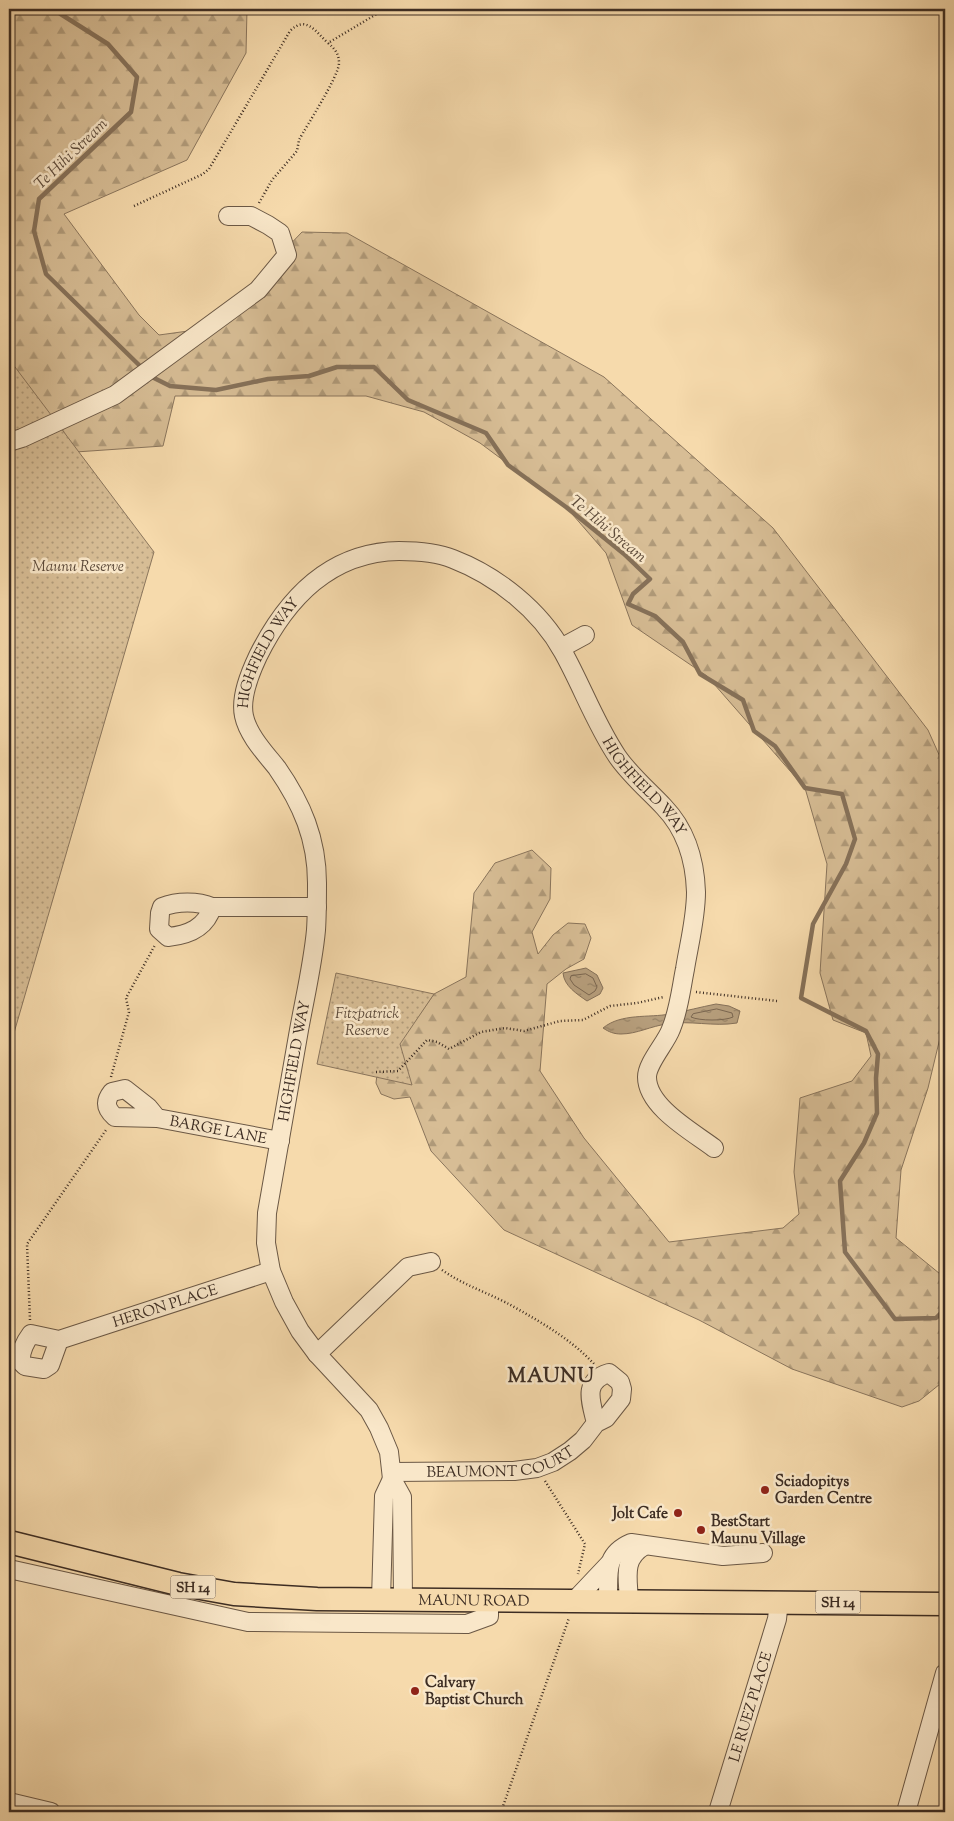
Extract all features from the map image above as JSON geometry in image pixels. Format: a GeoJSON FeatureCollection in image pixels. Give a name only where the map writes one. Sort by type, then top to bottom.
{"type":"FeatureCollection","features":[{"type":"Feature","properties":{"kind":"main road","name":"MAUNU ROAD"},"geometry":{"type":"LineString","coordinates":[[9,1542],[178,1584],[234,1594],[317,1599],[779,1601],[945,1604]]}},
{"type":"Feature","properties":{"kind":"street"},"geometry":{"type":"LineString","coordinates":[[9,442],[22,438],[116,395],[258,290],[287,255],[280,233],[251,216],[228,216]]}},
{"type":"Feature","properties":{"kind":"street","name":"HIGHFIELD WAY"},"geometry":{"type":"LineString","coordinates":[[392,1476],[388,1452],[379,1428],[369,1410],[317,1354],[300,1331],[284,1302],[271,1270],[266,1243],[267,1213],[316,933],[317,876],[314,846],[306,819],[294,792],[253,736],[244,715],[245,690],[255,662],[278,621],[298,595],[316,579],[342,564],[366,556],[402,551],[421,551],[445,556],[470,566],[496,580],[522,602],[544,625],[561,648],[607,740],[624,766],[666,809],[679,827],[689,849],[694,868],[696,894],[679,1002],[671,1031],[650,1065],[646,1076],[651,1094],[668,1114],[714,1148]]}},
{"type":"Feature","properties":{"kind":"street"},"geometry":{"type":"LineString","coordinates":[[561,648],[585,635]]}},
{"type":"Feature","properties":{"kind":"street"},"geometry":{"type":"LineString","coordinates":[[212,907],[210,916],[189,934],[168,937],[159,929],[162,907],[170,904],[203,903],[212,907],[317,907]]}},
{"type":"Feature","properties":{"kind":"street","name":"BARGE LANE"},"geometry":{"type":"LineString","coordinates":[[116,1090],[125,1089],[135,1095],[157,1118]]}},
{"type":"Feature","properties":{"kind":"street"},"geometry":{"type":"LineString","coordinates":[[115,1117],[109,1111],[106,1104],[108,1097],[116,1090]]}},
{"type":"Feature","properties":{"kind":"street","name":"BARGE LANE"},"geometry":{"type":"LineString","coordinates":[[115,1117],[157,1118],[280,1141]]}},
{"type":"Feature","properties":{"kind":"street"},"geometry":{"type":"LineString","coordinates":[[317,1354],[408,1268],[431,1262]]}},
{"type":"Feature","properties":{"kind":"street","name":"HERON PLACE"},"geometry":{"type":"LineString","coordinates":[[59,1340],[271,1270]]}},
{"type":"Feature","properties":{"kind":"street"},"geometry":{"type":"LineString","coordinates":[[31,1334],[59,1340],[50,1365],[44,1370],[25,1366],[21,1362],[25,1340],[31,1334]]}},
{"type":"Feature","properties":{"kind":"street","name":"BEAUMONT COURT"},"geometry":{"type":"LineString","coordinates":[[392,1476],[537,1468],[553,1462],[583,1440],[596,1423],[606,1418],[621,1399],[622,1389],[620,1382],[610,1373],[602,1375]]}},
{"type":"Feature","properties":{"kind":"street"},"geometry":{"type":"LineString","coordinates":[[596,1423],[590,1392],[592,1384],[602,1375]]}},
{"type":"Feature","properties":{"kind":"street"},"geometry":{"type":"LineString","coordinates":[[392,1476],[384,1496],[392,1599]]}},
{"type":"Feature","properties":{"kind":"street"},"geometry":{"type":"LineString","coordinates":[[575,1600],[609,1564],[613,1556],[621,1548],[631,1544],[723,1556],[763,1553]]}},
{"type":"Feature","properties":{"kind":"street"},"geometry":{"type":"LineString","coordinates":[[618,1601],[628,1564],[632,1556],[644,1546]]}},
{"type":"Feature","properties":{"kind":"street"},"geometry":{"type":"LineString","coordinates":[[609,1564],[618,1601]]}},
{"type":"Feature","properties":{"kind":"street"},"geometry":{"type":"LineString","coordinates":[[9,1569],[248,1622],[468,1624],[489,1616],[489,1601]]}},
{"type":"Feature","properties":{"kind":"street","name":"LE RUEZ PLACE"},"geometry":{"type":"LineString","coordinates":[[718,1812],[777,1619],[779,1601]]}},
{"type":"Feature","properties":{"kind":"street"},"geometry":{"type":"LineString","coordinates":[[906,1812],[945,1673]]}},
{"type":"Feature","properties":{"kind":"street"},"geometry":{"type":"LineString","coordinates":[[9,1802],[51,1812]]}},
{"type":"Feature","properties":{"kind":"path"},"geometry":{"type":"LineString","coordinates":[[328,43],[385,9]]}},
{"type":"Feature","properties":{"kind":"path"},"geometry":{"type":"LineString","coordinates":[[134,206],[203,174],[209,169],[290,31],[302,23],[308,24],[336,50],[339,64],[332,84],[299,140],[297,150],[272,180],[251,216]]}},
{"type":"Feature","properties":{"kind":"path"},"geometry":{"type":"LineString","coordinates":[[116,1090],[111,1076],[129,1012],[126,998],[162,933]]}},
{"type":"Feature","properties":{"kind":"path"},"geometry":{"type":"LineString","coordinates":[[376,1072],[398,1071],[427,1040],[437,1042],[449,1049],[480,1032],[505,1028],[524,1031],[560,1021],[583,1020],[610,1006],[679,1002],[697,992],[777,1001]]}},
{"type":"Feature","properties":{"kind":"path"},"geometry":{"type":"LineString","coordinates":[[31,1334],[27,1244],[115,1117]]}},
{"type":"Feature","properties":{"kind":"path"},"geometry":{"type":"LineString","coordinates":[[431,1262],[458,1281],[504,1302],[560,1335],[592,1362],[602,1375]]}},
{"type":"Feature","properties":{"kind":"path"},"geometry":{"type":"LineString","coordinates":[[501,1812],[575,1600],[576,1580],[585,1544],[537,1468]]}},
{"type":"Feature","properties":{"kind":"green space"},"geometry":{"type":"Polygon","coordinates":[[[9,9],[247,9],[246,53],[187,160],[64,214],[139,315],[159,335],[210,328],[302,232],[347,233],[604,377],[773,528],[928,730],[945,768],[945,1017],[928,1088],[901,1170],[896,1238],[945,1278],[945,1380],[919,1401],[902,1407],[792,1369],[699,1320],[504,1230],[431,1151],[410,1097],[394,1099],[381,1094],[376,1083],[377,1074],[434,994],[466,977],[474,893],[495,863],[532,850],[551,868],[550,899],[532,932],[538,954],[553,935],[568,923],[585,924],[591,938],[584,959],[566,969],[547,984],[540,1071],[584,1138],[669,1242],[783,1228],[799,1214],[794,1172],[800,1098],[852,1081],[871,1056],[866,1033],[833,1020],[820,973],[827,864],[805,788],[707,676],[632,625],[606,553],[566,507],[480,443],[424,412],[366,396],[175,396],[163,446],[61,453],[9,362],[9,9]]]}},
{"type":"Feature","properties":{"kind":"green space","name":"Maunu Reserve"},"geometry":{"type":"Polygon","coordinates":[[[9,359],[154,552],[9,1050],[9,359]]]}},
{"type":"Feature","properties":{"kind":"green space","name":"Fitzpatrick Reserve"},"geometry":{"type":"Polygon","coordinates":[[[336,973],[434,994],[400,1044],[412,1085],[317,1064],[336,973]]]}},
{"type":"Feature","properties":{"kind":"water"},"geometry":{"type":"Polygon","coordinates":[[[586,968],[597,975],[603,988],[600,994],[587,1001],[568,986],[563,973],[586,968]]]}},
{"type":"Feature","properties":{"kind":"water"},"geometry":{"type":"Polygon","coordinates":[[[716,1004],[729,1006],[740,1011],[737,1023],[676,1023],[621,1034],[616,1034],[603,1028],[610,1023],[627,1018],[670,1014],[716,1004]]]}},
{"type":"Feature","properties":{"kind":"waterway","name":"Te Hihi Stream"},"geometry":{"type":"LineString","coordinates":[[9,13],[59,13],[108,44],[137,77],[131,112],[39,199],[34,231],[46,274],[139,365]]}},
{"type":"Feature","properties":{"kind":"waterway","name":"Te Hihi Stream"},"geometry":{"type":"LineString","coordinates":[[150,376],[170,386],[216,390],[268,379],[309,376],[337,367],[374,367],[408,400],[486,433],[508,465],[566,507],[624,554],[650,579],[633,594],[628,604],[655,616],[683,642],[700,674],[743,700],[754,731],[775,746],[805,788],[842,794],[855,839],[846,864],[813,924],[801,998],[866,1031],[878,1054],[876,1078],[877,1113],[864,1143],[840,1181],[845,1252],[895,1319],[936,1318],[945,1309]]}},
{"type":"Feature","properties":{"kind":"place","name":"Sciadopitys Garden Centre"},"geometry":{"type":"Point","coordinates":[765,1490]}},
{"type":"Feature","properties":{"kind":"place","name":"Jolt Cafe"},"geometry":{"type":"Point","coordinates":[678,1513]}},
{"type":"Feature","properties":{"kind":"place","name":"BestStart Maunu Village"},"geometry":{"type":"Point","coordinates":[701,1530]}},
{"type":"Feature","properties":{"kind":"place","name":"Calvary Baptist Church"},"geometry":{"type":"Point","coordinates":[415,1691]}},
{"type":"Feature","properties":{"kind":"district","name":"MAUNU"},"geometry":{"type":"Point","coordinates":[551,1375]}}]}
